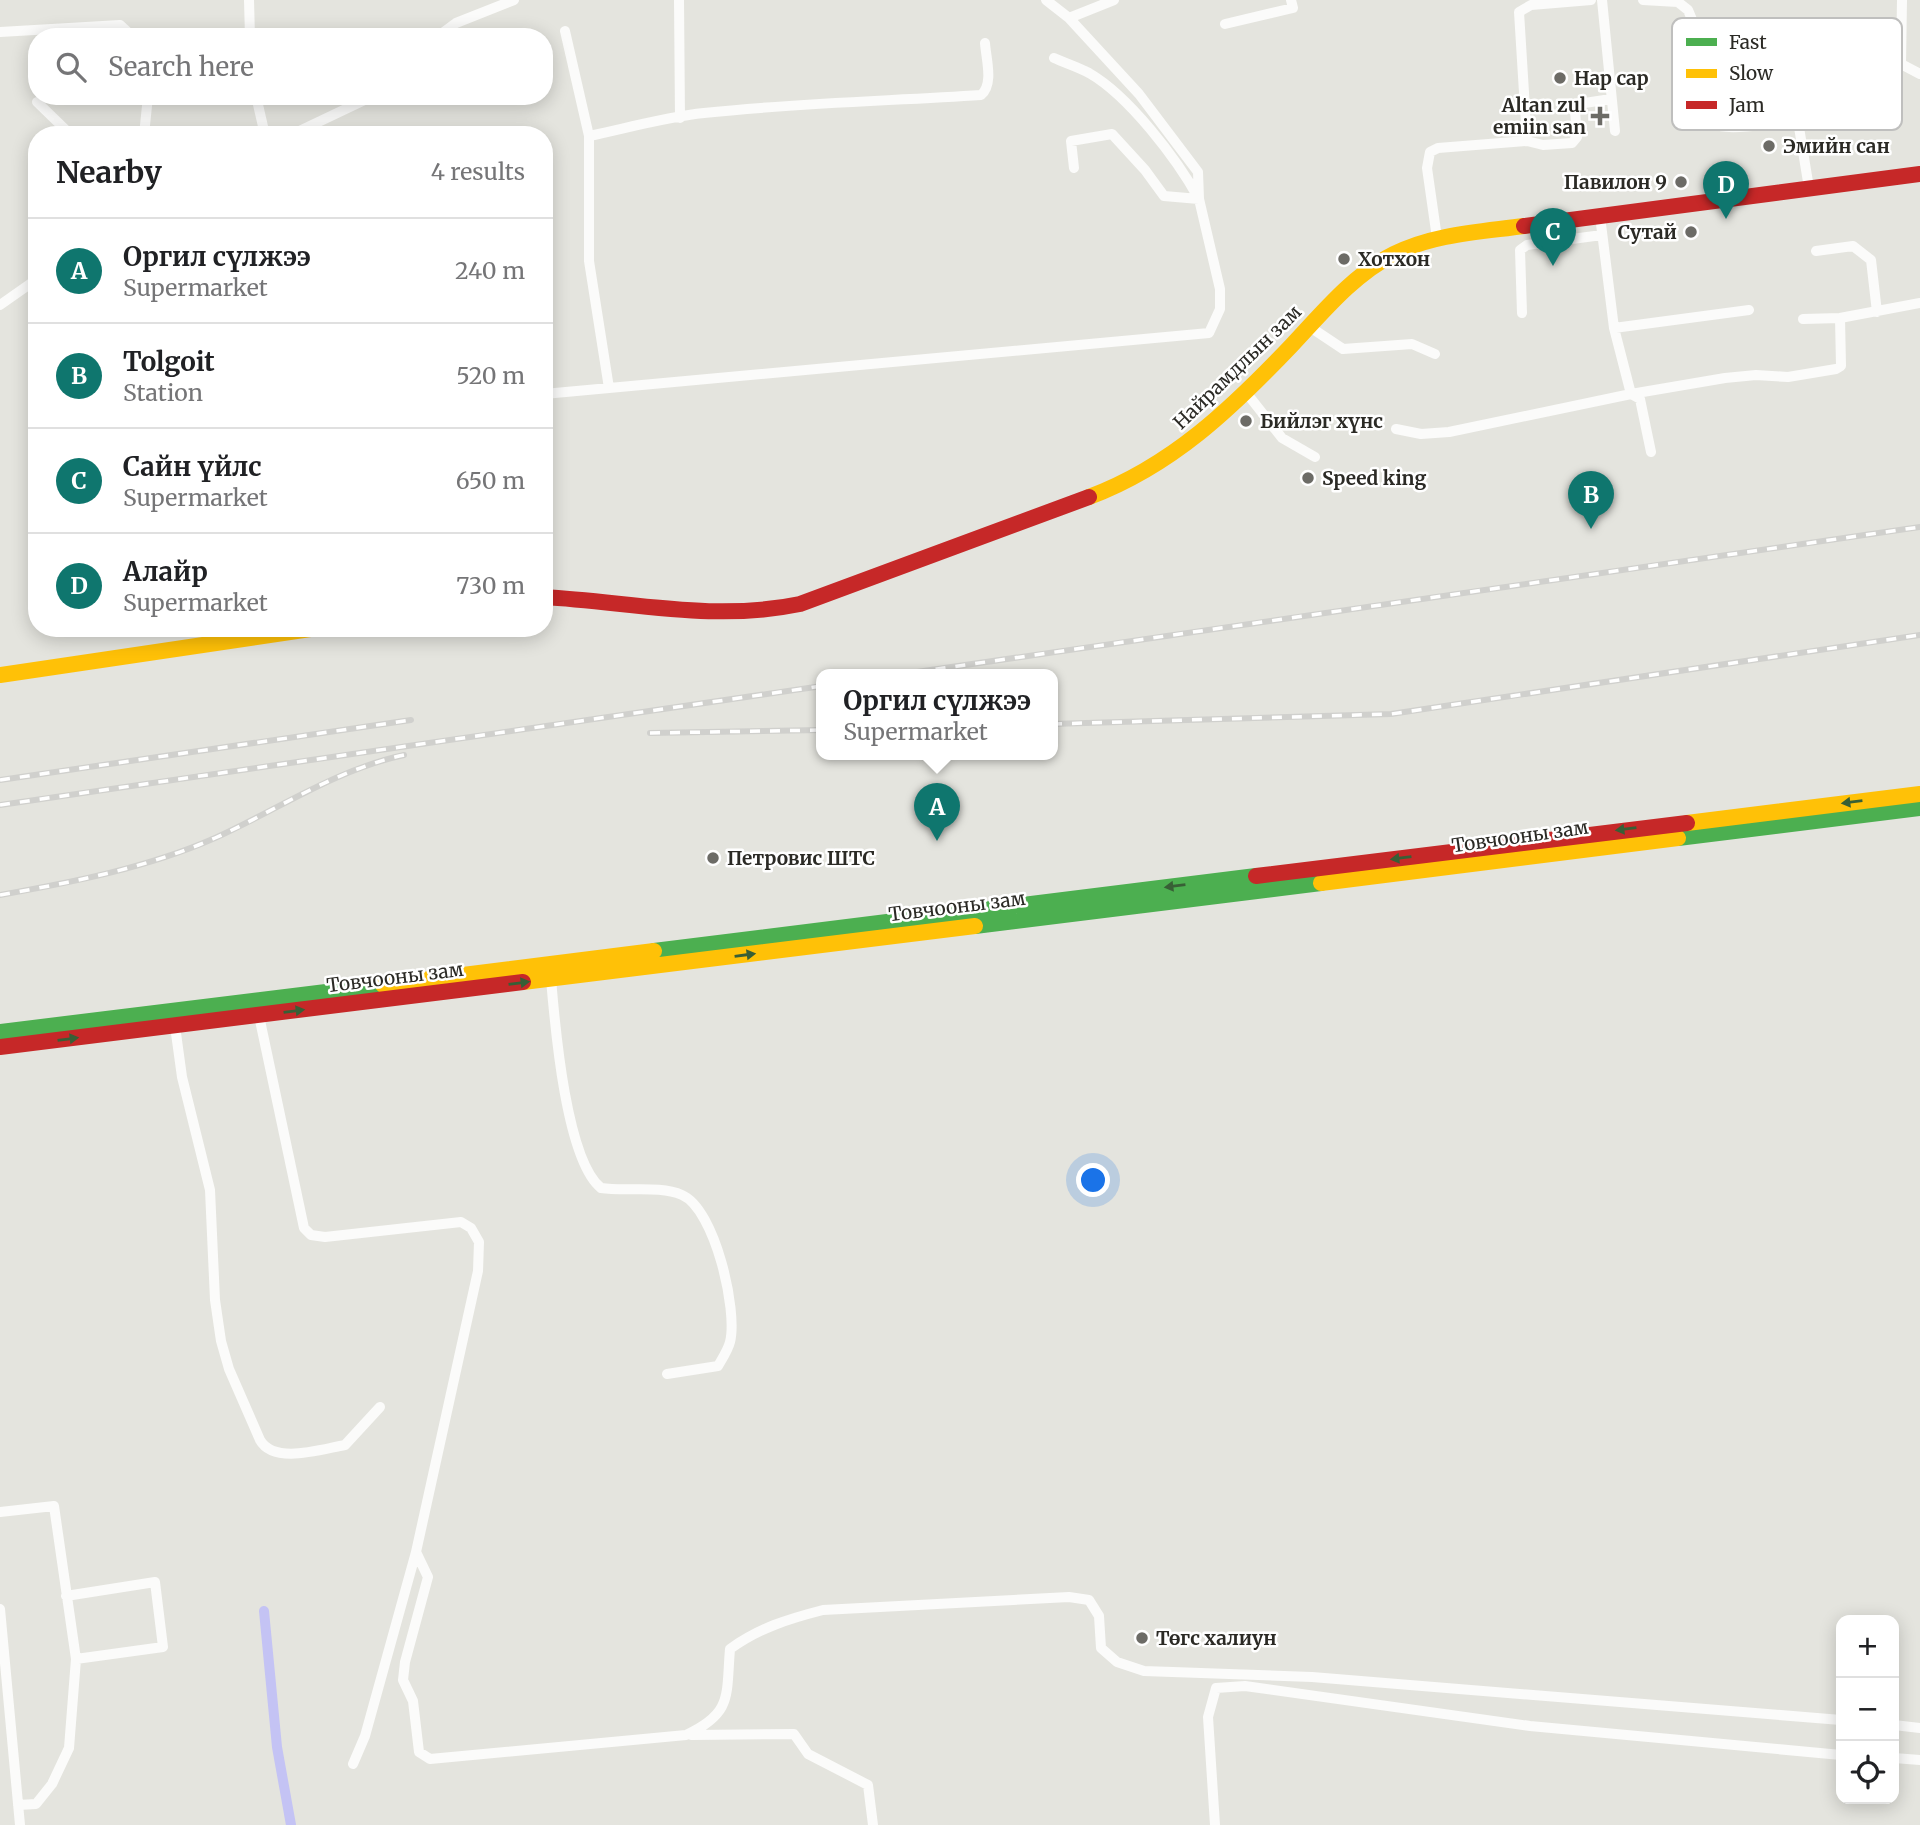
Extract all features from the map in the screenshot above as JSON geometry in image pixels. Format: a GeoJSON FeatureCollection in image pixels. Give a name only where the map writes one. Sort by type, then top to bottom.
{"type":"FeatureCollection","features":[{"type":"Feature","properties":{"kind":"main road","name":"Найрамдлын зам"},"geometry":{"type":"LineString","coordinates":[[553,598],[704,615],[753,614],[800,604],[1128,482],[1184,448],[1376,263],[1399,251],[1437,238],[1920,174]]}},
{"type":"Feature","properties":{"kind":"main road"},"geometry":{"type":"LineString","coordinates":[[0,675],[256,637]]}},
{"type":"Feature","properties":{"kind":"main road","name":"Товчооны зам"},"geometry":{"type":"LineString","coordinates":[[0,1046],[175,1026],[258,1009],[1920,794]]}},
{"type":"Feature","properties":{"kind":"main road","name":"Товчооны зам"},"geometry":{"type":"LineString","coordinates":[[0,1032],[551,979],[1920,808]]}},
{"type":"Feature","properties":{"kind":"street"},"geometry":{"type":"LineString","coordinates":[[249,0],[250,28]]}},
{"type":"Feature","properties":{"kind":"street"},"geometry":{"type":"LineString","coordinates":[[449,28],[514,0]]}},
{"type":"Feature","properties":{"kind":"street"},"geometry":{"type":"LineString","coordinates":[[679,0],[680,118]]}},
{"type":"Feature","properties":{"kind":"street"},"geometry":{"type":"LineString","coordinates":[[553,393],[1209,333],[1220,309],[1220,289],[1199,199],[1200,181],[1192,163],[1139,94],[1069,18],[1046,0]]}},
{"type":"Feature","properties":{"kind":"street"},"geometry":{"type":"LineString","coordinates":[[1069,18],[1115,0]]}},
{"type":"Feature","properties":{"kind":"street"},"geometry":{"type":"LineString","coordinates":[[1225,24],[1293,8],[1291,0]]}},
{"type":"Feature","properties":{"kind":"street"},"geometry":{"type":"LineString","coordinates":[[1527,141],[1519,12],[1531,5],[1591,0]]}},
{"type":"Feature","properties":{"kind":"street"},"geometry":{"type":"LineString","coordinates":[[1602,0],[1615,131]]}},
{"type":"Feature","properties":{"kind":"street"},"geometry":{"type":"LineString","coordinates":[[1643,0],[1685,3]]}},
{"type":"Feature","properties":{"kind":"street"},"geometry":{"type":"LineString","coordinates":[[1902,0],[1902,18]]}},
{"type":"Feature","properties":{"kind":"street"},"geometry":{"type":"LineString","coordinates":[[60,28],[120,24],[124,28]]}},
{"type":"Feature","properties":{"kind":"street"},"geometry":{"type":"LineString","coordinates":[[0,32],[28,30]]}},
{"type":"Feature","properties":{"kind":"street"},"geometry":{"type":"LineString","coordinates":[[565,31],[589,136],[589,261],[609,388]]}},
{"type":"Feature","properties":{"kind":"street"},"geometry":{"type":"LineString","coordinates":[[589,136],[702,113],[832,106],[878,99],[981,95],[987,88],[988,78],[985,43]]}},
{"type":"Feature","properties":{"kind":"street"},"geometry":{"type":"LineString","coordinates":[[1054,58],[1088,73],[1121,98],[1172,158],[1199,199]]}},
{"type":"Feature","properties":{"kind":"street"},"geometry":{"type":"LineString","coordinates":[[1902,65],[1920,74]]}},
{"type":"Feature","properties":{"kind":"street"},"geometry":{"type":"LineString","coordinates":[[1437,238],[1426,160],[1430,152],[1438,148],[1527,141],[1543,145],[1574,143],[1577,137],[1575,111],[1578,104],[1611,99]]}},
{"type":"Feature","properties":{"kind":"street"},"geometry":{"type":"LineString","coordinates":[[40,105],[62,126]]}},
{"type":"Feature","properties":{"kind":"street"},"geometry":{"type":"LineString","coordinates":[[145,126],[147,105]]}},
{"type":"Feature","properties":{"kind":"street"},"geometry":{"type":"LineString","coordinates":[[258,105],[263,126]]}},
{"type":"Feature","properties":{"kind":"street"},"geometry":{"type":"LineString","coordinates":[[311,126],[354,105]]}},
{"type":"Feature","properties":{"kind":"street"},"geometry":{"type":"LineString","coordinates":[[1799,130],[1809,188]]}},
{"type":"Feature","properties":{"kind":"street"},"geometry":{"type":"LineString","coordinates":[[1074,168],[1071,141],[1112,134],[1145,170],[1164,196],[1199,199]]}},
{"type":"Feature","properties":{"kind":"street"},"geometry":{"type":"LineString","coordinates":[[1600,216],[1614,328],[1631,394],[1640,399],[1651,452]]}},
{"type":"Feature","properties":{"kind":"street"},"geometry":{"type":"LineString","coordinates":[[1522,313],[1520,250],[1527,245],[1547,241],[1602,235]]}},
{"type":"Feature","properties":{"kind":"street"},"geometry":{"type":"LineString","coordinates":[[1816,251],[1853,246],[1871,260],[1877,312]]}},
{"type":"Feature","properties":{"kind":"street"},"geometry":{"type":"LineString","coordinates":[[0,304],[28,285]]}},
{"type":"Feature","properties":{"kind":"street"},"geometry":{"type":"LineString","coordinates":[[1803,319],[1919,307]]}},
{"type":"Feature","properties":{"kind":"street"},"geometry":{"type":"LineString","coordinates":[[1614,328],[1749,310]]}},
{"type":"Feature","properties":{"kind":"street"},"geometry":{"type":"LineString","coordinates":[[1396,429],[1421,434],[1449,432],[1631,394],[1726,378],[1756,375],[1788,377],[1836,369],[1841,366],[1843,359],[1840,317]]}},
{"type":"Feature","properties":{"kind":"street"},"geometry":{"type":"LineString","coordinates":[[1310,327],[1343,349],[1412,344],[1435,354]]}},
{"type":"Feature","properties":{"kind":"street"},"geometry":{"type":"LineString","coordinates":[[1245,391],[1282,438],[1315,457]]}},
{"type":"Feature","properties":{"kind":"street"},"geometry":{"type":"LineString","coordinates":[[551,979],[564,1080],[575,1136],[586,1172],[601,1188],[680,1194],[691,1201],[711,1228],[722,1264],[730,1341],[718,1366],[667,1374]]}},
{"type":"Feature","properties":{"kind":"street"},"geometry":{"type":"LineString","coordinates":[[258,1009],[304,1228],[311,1235],[325,1237],[461,1222],[471,1228],[479,1241],[479,1263],[461,1356],[416,1552],[365,1736],[353,1764]]}},
{"type":"Feature","properties":{"kind":"street"},"geometry":{"type":"LineString","coordinates":[[175,1026],[183,1077],[210,1189],[215,1300],[221,1341],[229,1369],[260,1440],[268,1449],[281,1453],[345,1445],[380,1407]]}},
{"type":"Feature","properties":{"kind":"street"},"geometry":{"type":"LineString","coordinates":[[0,1512],[54,1506],[76,1658],[69,1748],[52,1783],[36,1804],[18,1805]]}},
{"type":"Feature","properties":{"kind":"street"},"geometry":{"type":"LineString","coordinates":[[416,1552],[428,1577],[405,1662],[403,1680],[413,1701],[419,1752],[430,1759],[686,1735],[794,1734],[808,1754],[868,1785],[873,1825]]}},
{"type":"Feature","properties":{"kind":"street"},"geometry":{"type":"LineString","coordinates":[[66,1596],[155,1583],[163,1647],[76,1658]]}},
{"type":"Feature","properties":{"kind":"street"},"geometry":{"type":"LineString","coordinates":[[686,1735],[710,1724],[726,1703],[730,1649],[752,1633],[775,1623],[823,1610],[1069,1597],[1089,1600],[1099,1616],[1101,1648],[1117,1662],[1144,1671],[1312,1677],[1836,1720]]}},
{"type":"Feature","properties":{"kind":"street"},"geometry":{"type":"LineString","coordinates":[[0,1609],[20,1825]]}},
{"type":"Feature","properties":{"kind":"street"},"geometry":{"type":"LineString","coordinates":[[1215,1825],[1208,1717],[1216,1688],[1245,1686],[1530,1726],[1836,1755]]}},
{"type":"Feature","properties":{"kind":"street"},"geometry":{"type":"LineString","coordinates":[[1899,1726],[1920,1728]]}},
{"type":"Feature","properties":{"kind":"street"},"geometry":{"type":"LineString","coordinates":[[1899,1758],[1920,1760]]}},
{"type":"Feature","properties":{"kind":"waterway"},"geometry":{"type":"LineString","coordinates":[[264,1611],[277,1747],[291,1825]]}},
{"type":"Feature","properties":{"kind":"railway"},"geometry":{"type":"LineString","coordinates":[[938,669],[1920,527]]}},
{"type":"Feature","properties":{"kind":"railway"},"geometry":{"type":"LineString","coordinates":[[1058,724],[1391,714],[1920,635]]}},
{"type":"Feature","properties":{"kind":"railway"},"geometry":{"type":"LineString","coordinates":[[0,805],[816,687]]}},
{"type":"Feature","properties":{"kind":"railway"},"geometry":{"type":"LineString","coordinates":[[0,780],[411,720]]}},
{"type":"Feature","properties":{"kind":"railway"},"geometry":{"type":"LineString","coordinates":[[650,733],[816,730]]}},
{"type":"Feature","properties":{"kind":"railway"},"geometry":{"type":"LineString","coordinates":[[0,895],[136,866],[189,849],[331,780],[404,755]]}},
{"type":"Feature","properties":{"kind":"traffic: fast"},"geometry":{"type":"LineString","coordinates":[[1678,838],[1920,808]]}},
{"type":"Feature","properties":{"kind":"traffic: fast"},"geometry":{"type":"LineString","coordinates":[[654,951],[1256,876]]}},
{"type":"Feature","properties":{"kind":"traffic: fast"},"geometry":{"type":"LineString","coordinates":[[975,926],[1321,883]]}},
{"type":"Feature","properties":{"kind":"traffic: fast"},"geometry":{"type":"LineString","coordinates":[[0,1032],[383,985]]}},
{"type":"Feature","properties":{"kind":"traffic: slow"},"geometry":{"type":"LineString","coordinates":[[1089,497],[1147,469],[1199,433],[1247,391],[1339,295],[1379,262],[1409,247],[1441,238],[1524,226]]}},
{"type":"Feature","properties":{"kind":"traffic: slow"},"geometry":{"type":"LineString","coordinates":[[0,675],[256,637]]}},
{"type":"Feature","properties":{"kind":"traffic: slow"},"geometry":{"type":"LineString","coordinates":[[1687,823],[1920,794]]}},
{"type":"Feature","properties":{"kind":"traffic: slow"},"geometry":{"type":"LineString","coordinates":[[1321,883],[1678,838]]}},
{"type":"Feature","properties":{"kind":"traffic: slow"},"geometry":{"type":"LineString","coordinates":[[523,982],[975,926]]}},
{"type":"Feature","properties":{"kind":"traffic: slow"},"geometry":{"type":"LineString","coordinates":[[383,985],[654,951]]}},
{"type":"Feature","properties":{"kind":"traffic: jam"},"geometry":{"type":"LineString","coordinates":[[1524,226],[1920,174]]}},
{"type":"Feature","properties":{"kind":"traffic: jam"},"geometry":{"type":"LineString","coordinates":[[553,598],[704,611],[768,609],[800,604],[1089,497]]}},
{"type":"Feature","properties":{"kind":"traffic: jam"},"geometry":{"type":"LineString","coordinates":[[1256,876],[1687,823]]}},
{"type":"Feature","properties":{"kind":"traffic: jam"},"geometry":{"type":"LineString","coordinates":[[0,1047],[523,982]]}},
{"type":"Feature","properties":{"kind":"place","name":"Нар сар"},"geometry":{"type":"Point","coordinates":[1560,78]}},
{"type":"Feature","properties":{"kind":"place","name":"Altan zul emiin san"},"geometry":{"type":"Point","coordinates":[1600,116]}},
{"type":"Feature","properties":{"kind":"place","name":"Эмийн сан"},"geometry":{"type":"Point","coordinates":[1769,146]}},
{"type":"Feature","properties":{"kind":"place","name":"Павилон 9"},"geometry":{"type":"Point","coordinates":[1681,182]}},
{"type":"Feature","properties":{"kind":"place","name":"Алайр"},"geometry":{"type":"Point","coordinates":[1726,219]}},
{"type":"Feature","properties":{"kind":"place","name":"Сутай"},"geometry":{"type":"Point","coordinates":[1691,232]}},
{"type":"Feature","properties":{"kind":"place","name":"Хотхон"},"geometry":{"type":"Point","coordinates":[1344,259]}},
{"type":"Feature","properties":{"kind":"place","name":"Сайн үйлс"},"geometry":{"type":"Point","coordinates":[1553,266]}},
{"type":"Feature","properties":{"kind":"place","name":"Бийлэг хүнс"},"geometry":{"type":"Point","coordinates":[1246,421]}},
{"type":"Feature","properties":{"kind":"place","name":"Speed king"},"geometry":{"type":"Point","coordinates":[1308,478]}},
{"type":"Feature","properties":{"kind":"place","name":"Tolgoit"},"geometry":{"type":"Point","coordinates":[1591,529]}},
{"type":"Feature","properties":{"kind":"place","name":"Оргил сүлжээ"},"geometry":{"type":"Point","coordinates":[937,841]}},
{"type":"Feature","properties":{"kind":"place","name":"Петровис ШТС"},"geometry":{"type":"Point","coordinates":[713,858]}},
{"type":"Feature","properties":{"kind":"place","name":"Төгс халиун"},"geometry":{"type":"Point","coordinates":[1142,1638]}}]}
